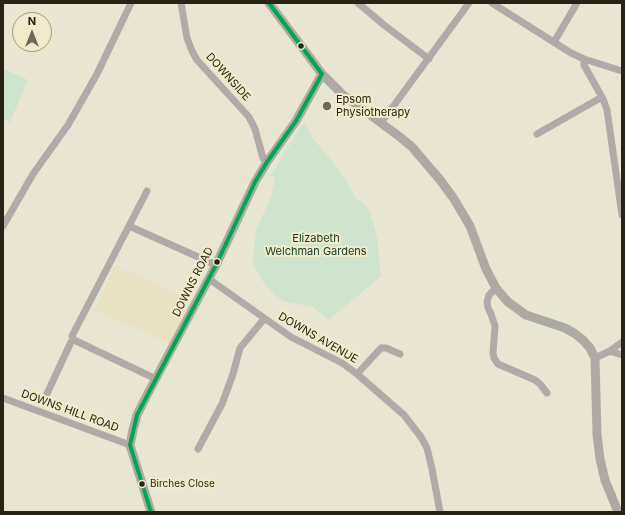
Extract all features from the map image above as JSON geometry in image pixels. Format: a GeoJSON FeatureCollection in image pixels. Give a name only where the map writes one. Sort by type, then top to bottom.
{"type":"FeatureCollection","features":[{"type":"Feature","properties":{"kind":"main road"},"geometry":{"type":"LineString","coordinates":[[269,3],[322,74],[342,94],[400,137],[422,157],[441,180],[470,226],[486,269],[496,288],[508,302],[521,312],[538,320],[564,328],[574,333],[590,348],[595,358],[597,434],[600,459],[605,480],[618,512]]}},
{"type":"Feature","properties":{"kind":"main road","name":"DOWNS ROAD"},"geometry":{"type":"LineString","coordinates":[[150,512],[130,445],[138,415],[146,397],[209,279],[251,190],[267,162],[308,102],[322,74]]}},
{"type":"Feature","properties":{"kind":"street"},"geometry":{"type":"LineString","coordinates":[[3,226],[33,174],[68,125],[97,74],[131,3]]}},
{"type":"Feature","properties":{"kind":"street","name":"DOWNSIDE"},"geometry":{"type":"LineString","coordinates":[[181,3],[187,38],[192,51],[197,60],[249,117],[255,128],[263,158],[267,162]]}},
{"type":"Feature","properties":{"kind":"street"},"geometry":{"type":"LineString","coordinates":[[358,3],[429,59]]}},
{"type":"Feature","properties":{"kind":"street"},"geometry":{"type":"LineString","coordinates":[[381,123],[469,3]]}},
{"type":"Feature","properties":{"kind":"street"},"geometry":{"type":"LineString","coordinates":[[492,3],[570,52],[584,59],[622,71]]}},
{"type":"Feature","properties":{"kind":"street"},"geometry":{"type":"LineString","coordinates":[[554,42],[577,3]]}},
{"type":"Feature","properties":{"kind":"street"},"geometry":{"type":"LineString","coordinates":[[584,59],[586,70],[602,97],[607,110],[622,215]]}},
{"type":"Feature","properties":{"kind":"street"},"geometry":{"type":"LineString","coordinates":[[537,134],[602,97]]}},
{"type":"Feature","properties":{"kind":"street"},"geometry":{"type":"LineString","coordinates":[[74,340],[72,336],[147,191]]}},
{"type":"Feature","properties":{"kind":"street"},"geometry":{"type":"LineString","coordinates":[[129,226],[216,265]]}},
{"type":"Feature","properties":{"kind":"street","name":"DOWNS AVENUE"},"geometry":{"type":"LineString","coordinates":[[209,279],[291,337],[342,363],[357,374],[404,415],[421,437],[427,448],[440,512]]}},
{"type":"Feature","properties":{"kind":"street"},"geometry":{"type":"LineString","coordinates":[[496,288],[489,294],[487,302],[495,326],[494,358],[498,364],[535,380],[547,393]]}},
{"type":"Feature","properties":{"kind":"street"},"geometry":{"type":"LineString","coordinates":[[198,449],[222,404],[231,380],[240,348],[264,319]]}},
{"type":"Feature","properties":{"kind":"street"},"geometry":{"type":"LineString","coordinates":[[74,340],[156,379]]}},
{"type":"Feature","properties":{"kind":"street"},"geometry":{"type":"LineString","coordinates":[[45,398],[71,342],[74,340]]}},
{"type":"Feature","properties":{"kind":"street"},"geometry":{"type":"LineString","coordinates":[[595,358],[610,351],[622,342]]}},
{"type":"Feature","properties":{"kind":"street"},"geometry":{"type":"LineString","coordinates":[[357,374],[381,348],[386,348],[400,354]]}},
{"type":"Feature","properties":{"kind":"street"},"geometry":{"type":"LineString","coordinates":[[610,351],[622,355]]}},
{"type":"Feature","properties":{"kind":"street","name":"DOWNS HILL ROAD"},"geometry":{"type":"LineString","coordinates":[[3,398],[130,445]]}},
{"type":"Feature","properties":{"kind":"shaded area"},"geometry":{"type":"Polygon","coordinates":[[[115,265],[193,301],[173,346],[95,310],[115,265]]]}},
{"type":"Feature","properties":{"kind":"green space"},"geometry":{"type":"Polygon","coordinates":[[[3,69],[28,80],[10,122],[3,119],[3,69]]]}},
{"type":"Feature","properties":{"kind":"green space","name":"Elizabeth Welchman Gardens"},"geometry":{"type":"Polygon","coordinates":[[[306,124],[312,137],[340,171],[356,198],[367,207],[370,212],[377,236],[381,276],[329,320],[313,307],[283,301],[278,298],[264,283],[257,272],[253,261],[256,230],[271,197],[275,177],[270,176],[302,125],[306,124]]]}},
{"type":"Feature","properties":{"kind":"transit line"},"geometry":{"type":"LineString","coordinates":[[269,3],[322,74]]}},
{"type":"Feature","properties":{"kind":"transit line"},"geometry":{"type":"LineString","coordinates":[[151,512],[130,445],[137,415],[216,265],[255,182],[296,121],[322,74]]}},
{"type":"Feature","properties":{"kind":"place","name":"Epsom Physiotherapy"},"geometry":{"type":"Point","coordinates":[327,106]}},
{"type":"Feature","properties":{"kind":"place","name":"Birches Close"},"geometry":{"type":"Point","coordinates":[142,484]}}]}
